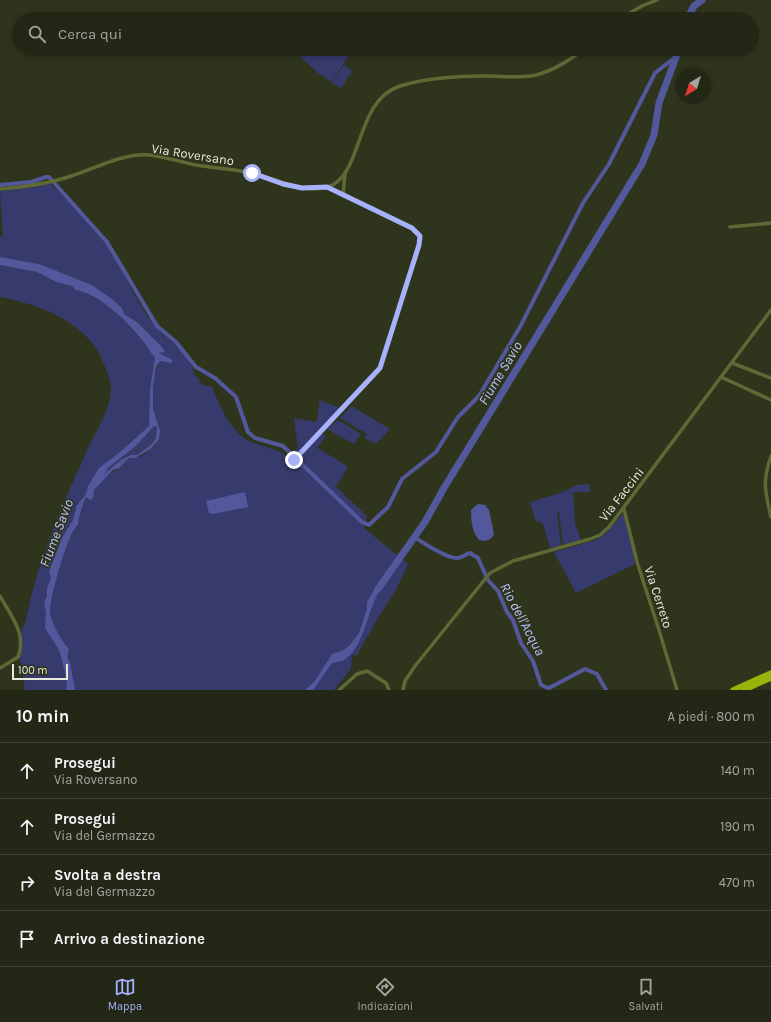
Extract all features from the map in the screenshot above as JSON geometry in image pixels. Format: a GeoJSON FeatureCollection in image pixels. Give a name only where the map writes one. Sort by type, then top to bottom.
{"type":"FeatureCollection","features":[{"type":"Feature","properties":{"kind":"highway"},"geometry":{"type":"LineString","coordinates":[[733,690],[771,674]]}},
{"type":"Feature","properties":{"kind":"highway"},"geometry":{"type":"LineString","coordinates":[[744,690],[771,678]]}},
{"type":"Feature","properties":{"kind":"street"},"geometry":{"type":"LineString","coordinates":[[631,12],[654,0]]}},
{"type":"Feature","properties":{"kind":"street"},"geometry":{"type":"LineString","coordinates":[[342,195],[346,172],[373,108],[380,98],[389,91],[400,86],[432,80],[476,76],[532,76],[544,72],[572,56]]}},
{"type":"Feature","properties":{"kind":"street","name":"Via Roversano"},"geometry":{"type":"LineString","coordinates":[[0,189],[32,187],[117,159],[133,156],[150,156],[212,168],[252,173],[283,184],[302,188],[327,187]]}},
{"type":"Feature","properties":{"kind":"street"},"geometry":{"type":"LineString","coordinates":[[327,187],[336,183],[346,172]]}},
{"type":"Feature","properties":{"kind":"street"},"geometry":{"type":"LineString","coordinates":[[294,460],[380,368],[419,245],[420,236],[412,228],[327,187]]}},
{"type":"Feature","properties":{"kind":"street"},"geometry":{"type":"LineString","coordinates":[[730,227],[771,223]]}},
{"type":"Feature","properties":{"kind":"street","name":"Via Faccini"},"geometry":{"type":"LineString","coordinates":[[404,690],[405,682],[415,666],[490,572],[513,561],[582,542],[600,535],[624,509],[771,310]]}},
{"type":"Feature","properties":{"kind":"street"},"geometry":{"type":"LineString","coordinates":[[732,363],[771,378]]}},
{"type":"Feature","properties":{"kind":"street"},"geometry":{"type":"LineString","coordinates":[[721,377],[771,400]]}},
{"type":"Feature","properties":{"kind":"street"},"geometry":{"type":"LineString","coordinates":[[771,456],[764,477],[764,489],[771,517]]}},
{"type":"Feature","properties":{"kind":"street","name":"Via Cerreto"},"geometry":{"type":"LineString","coordinates":[[624,509],[637,562],[677,690]]}},
{"type":"Feature","properties":{"kind":"street"},"geometry":{"type":"LineString","coordinates":[[0,596],[19,629],[21,639],[18,657],[0,668]]}},
{"type":"Feature","properties":{"kind":"street"},"geometry":{"type":"LineString","coordinates":[[339,690],[357,674],[366,671],[386,683],[389,690]]}},
{"type":"Feature","properties":{"kind":"shaded area"},"geometry":{"type":"Polygon","coordinates":[[[300,56],[348,56],[332,82],[318,73],[300,56]]]}},
{"type":"Feature","properties":{"kind":"shaded area"},"geometry":{"type":"Polygon","coordinates":[[[344,65],[352,71],[341,88],[332,83],[344,65]]]}},
{"type":"Feature","properties":{"kind":"shaded area"},"geometry":{"type":"Polygon","coordinates":[[[50,184],[95,228],[113,254],[149,318],[156,327],[189,359],[195,376],[199,379],[202,385],[212,387],[218,402],[232,426],[244,438],[284,454],[295,463],[300,458],[294,451],[298,448],[294,418],[316,422],[320,400],[341,409],[320,433],[326,436],[317,448],[348,467],[336,487],[367,516],[364,528],[408,564],[395,592],[379,616],[357,655],[352,655],[351,669],[334,690],[25,690],[19,650],[19,636],[25,622],[36,577],[43,556],[76,475],[105,414],[111,388],[108,375],[98,352],[89,339],[77,328],[63,318],[48,311],[16,300],[0,297],[0,265],[37,272],[56,282],[72,286],[75,290],[85,292],[95,297],[114,311],[132,328],[155,357],[150,389],[149,426],[100,468],[88,486],[86,494],[77,505],[73,520],[62,538],[49,571],[51,578],[47,588],[52,593],[63,556],[71,536],[78,525],[86,497],[92,495],[96,487],[107,476],[129,459],[144,454],[156,444],[159,431],[152,391],[155,372],[160,361],[171,363],[158,352],[162,347],[137,322],[124,314],[122,308],[92,285],[39,264],[0,257],[0,236],[3,236],[0,191],[50,184]]]}},
{"type":"Feature","properties":{"kind":"shaded area"},"geometry":{"type":"Polygon","coordinates":[[[0,257],[39,264],[92,285],[112,299],[122,308],[124,314],[137,322],[162,347],[165,352],[159,353],[173,360],[171,363],[160,361],[156,367],[153,386],[153,408],[160,431],[159,439],[151,449],[135,458],[129,458],[119,468],[113,470],[94,490],[93,498],[90,500],[86,497],[78,525],[69,539],[60,565],[50,611],[57,631],[69,649],[67,658],[70,663],[75,690],[66,690],[67,679],[59,650],[45,628],[46,613],[44,602],[51,578],[49,571],[62,538],[73,520],[77,505],[86,494],[88,486],[99,468],[120,452],[149,426],[150,389],[155,357],[140,337],[124,320],[95,297],[85,292],[75,290],[72,286],[56,282],[37,272],[0,265],[0,257]],[[154,426],[137,445],[108,468],[104,474],[121,460],[131,455],[137,455],[152,444],[156,438],[157,427],[154,426]]]}},
{"type":"Feature","properties":{"kind":"shaded area"},"geometry":{"type":"Polygon","coordinates":[[[351,406],[390,429],[376,444],[364,438],[367,434],[340,418],[351,406]]]}},
{"type":"Feature","properties":{"kind":"shaded area"},"geometry":{"type":"Polygon","coordinates":[[[338,420],[361,434],[354,444],[327,429],[338,420]]]}},
{"type":"Feature","properties":{"kind":"shaded area"},"geometry":{"type":"Polygon","coordinates":[[[154,426],[157,427],[156,438],[152,444],[137,455],[131,455],[105,474],[104,473],[108,468],[137,445],[154,426]]]}},
{"type":"Feature","properties":{"kind":"shaded area"},"geometry":{"type":"Polygon","coordinates":[[[589,484],[590,492],[573,492],[575,524],[580,540],[563,545],[559,512],[557,512],[561,546],[550,548],[543,524],[538,521],[536,522],[530,502],[563,492],[577,485],[589,484]]]}},
{"type":"Feature","properties":{"kind":"shaded area"},"geometry":{"type":"Polygon","coordinates":[[[245,492],[248,507],[213,514],[209,513],[206,501],[245,492]]]}},
{"type":"Feature","properties":{"kind":"shaded area"},"geometry":{"type":"Polygon","coordinates":[[[478,504],[485,505],[489,510],[494,534],[492,538],[486,541],[479,540],[472,526],[471,510],[478,504]]]}},
{"type":"Feature","properties":{"kind":"shaded area"},"geometry":{"type":"Polygon","coordinates":[[[623,514],[626,516],[635,564],[576,593],[554,552],[596,540],[606,533],[623,514]]]}},
{"type":"Feature","properties":{"kind":"shaded area"},"geometry":{"type":"Polygon","coordinates":[[[381,578],[385,583],[374,601],[358,644],[352,653],[344,660],[332,663],[313,690],[305,690],[315,681],[332,654],[342,651],[349,646],[359,633],[367,609],[367,602],[381,578]]]}},
{"type":"Feature","properties":{"kind":"waterway","name":"Fiume Savio"},"geometry":{"type":"LineString","coordinates":[[691,12],[694,6],[702,0]]}},
{"type":"Feature","properties":{"kind":"waterway","name":"Fiume Savio"},"geometry":{"type":"LineString","coordinates":[[378,589],[425,522],[444,488],[642,164],[654,135],[659,103],[676,56]]}},
{"type":"Feature","properties":{"kind":"waterway"},"geometry":{"type":"LineString","coordinates":[[0,185],[31,182],[49,177],[107,242],[157,326],[176,342],[196,367],[215,378],[236,397],[248,432],[255,438],[283,446],[362,522],[369,525],[388,507],[402,479],[436,452],[458,417],[479,396],[520,327],[583,203],[609,164],[655,73],[677,56]]}},
{"type":"Feature","properties":{"kind":"waterway","name":"Rio dell'Acqua"},"geometry":{"type":"LineString","coordinates":[[414,537],[453,558],[458,558],[470,553],[478,558],[488,580],[498,591],[507,612],[513,620],[521,643],[533,661],[541,685],[548,688],[551,687],[585,669],[597,674],[606,690]]}},
{"type":"Feature","properties":{"kind":"route"},"geometry":{"type":"LineString","coordinates":[[252,173],[283,184],[302,188],[327,187],[412,228],[420,236],[419,245],[380,368],[294,460]]}}]}
